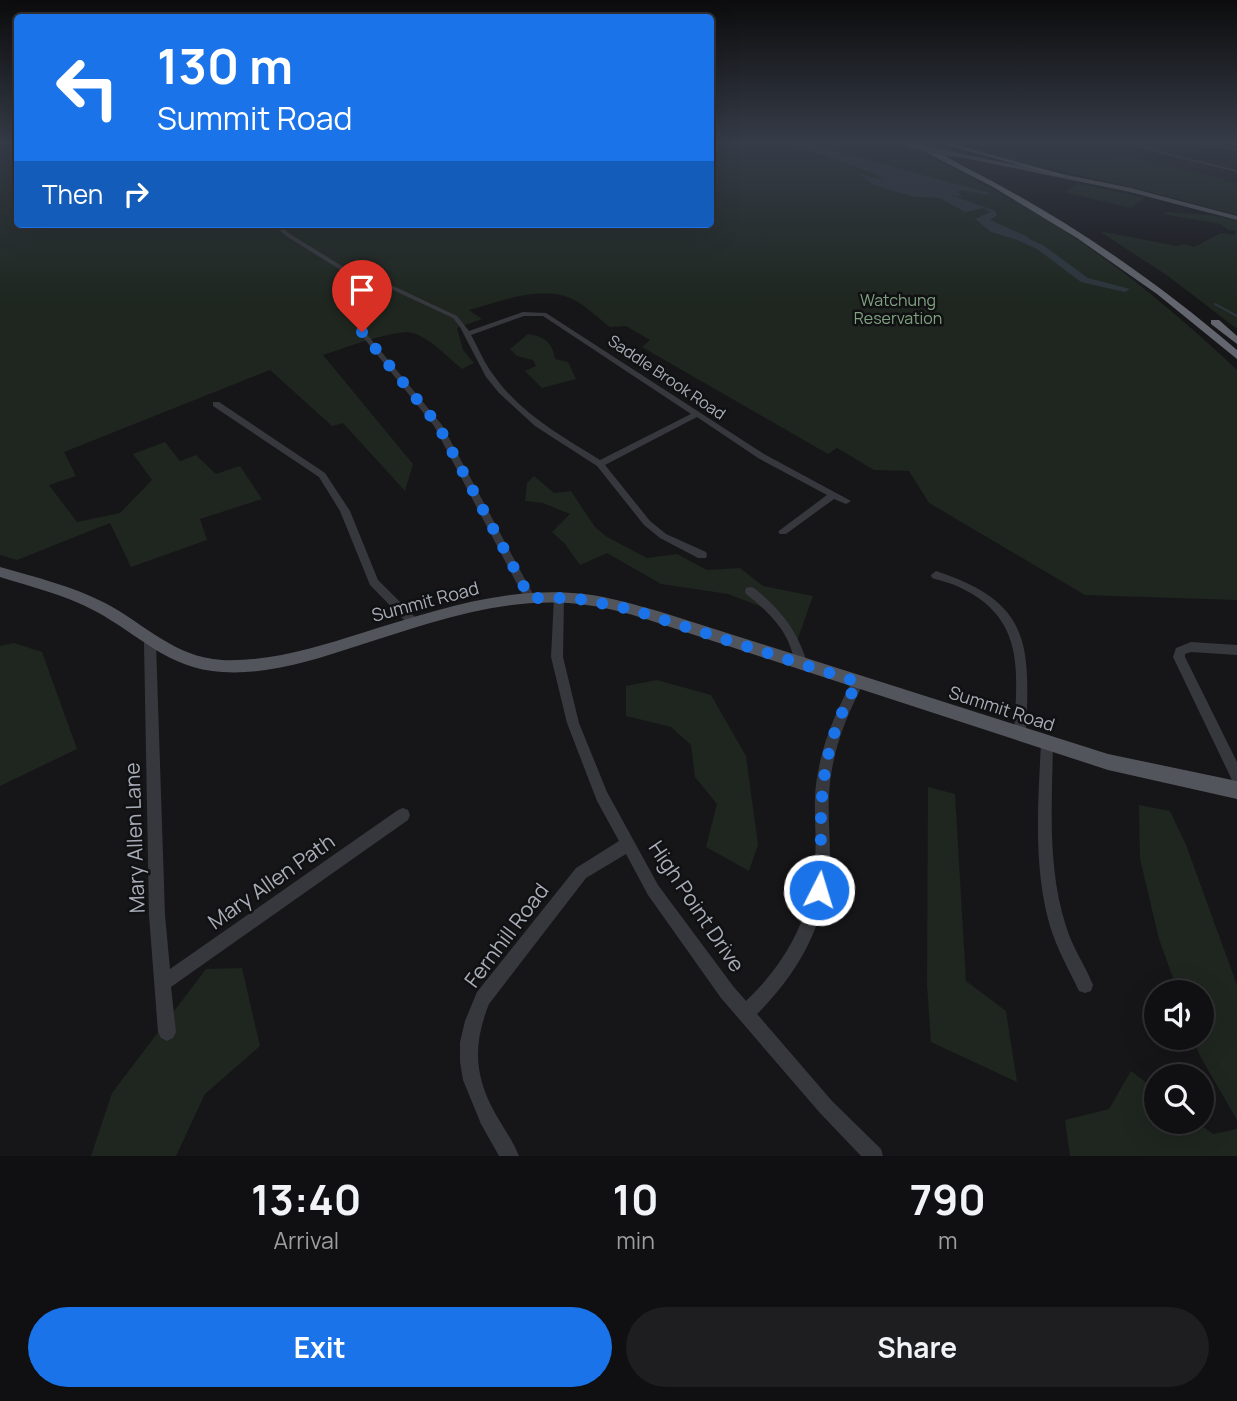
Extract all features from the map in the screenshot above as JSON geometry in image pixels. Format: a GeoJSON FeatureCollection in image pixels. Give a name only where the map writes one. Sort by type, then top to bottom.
{"type":"FeatureCollection","features":[{"type":"Feature","properties":{"kind":"highway"},"geometry":{"type":"LineString","coordinates":[[1013,195],[1105,250],[1175,302],[1237,356]]}},
{"type":"Feature","properties":{"kind":"highway"},"geometry":{"type":"LineString","coordinates":[[1023,195],[1139,263]]}},
{"type":"Feature","properties":{"kind":"highway"},"geometry":{"type":"LineString","coordinates":[[1192,304],[1237,341]]}},
{"type":"Feature","properties":{"kind":"main road"},"geometry":{"type":"LineString","coordinates":[[1150,195],[1237,218]]}},
{"type":"Feature","properties":{"kind":"main road","name":"Summit Road"},"geometry":{"type":"LineString","coordinates":[[0,572],[99,607],[168,653],[204,664],[266,665],[317,654],[483,604],[530,598],[589,600],[630,609],[1129,768],[1237,790]]}},
{"type":"Feature","properties":{"kind":"street"},"geometry":{"type":"LineString","coordinates":[[280,228],[341,268],[354,286],[362,332],[438,425],[530,598]]}},
{"type":"Feature","properties":{"kind":"street"},"geometry":{"type":"LineString","coordinates":[[341,268],[353,269],[456,317],[490,377],[502,391],[538,424],[600,464],[647,523],[663,536],[702,555]]}},
{"type":"Feature","properties":{"kind":"street","name":"Saddle Brook Road"},"geometry":{"type":"LineString","coordinates":[[467,334],[523,314],[544,314],[768,461],[846,501]]}},
{"type":"Feature","properties":{"kind":"street"},"geometry":{"type":"LineString","coordinates":[[216,404],[322,475],[345,511],[374,582],[414,623]]}},
{"type":"Feature","properties":{"kind":"street"},"geometry":{"type":"LineString","coordinates":[[600,464],[697,414]]}},
{"type":"Feature","properties":{"kind":"street"},"geometry":{"type":"LineString","coordinates":[[783,532],[833,495]]}},
{"type":"Feature","properties":{"kind":"street"},"geometry":{"type":"LineString","coordinates":[[936,575],[980,594],[1008,617],[1023,667],[1020,733]]}},
{"type":"Feature","properties":{"kind":"street"},"geometry":{"type":"LineString","coordinates":[[750,591],[776,612],[790,632],[802,665]]}},
{"type":"Feature","properties":{"kind":"street","name":"High Point Drive"},"geometry":{"type":"LineString","coordinates":[[559,597],[557,656],[566,699],[585,757],[653,890],[745,1014],[826,1107],[874,1156]]}},
{"type":"Feature","properties":{"kind":"street","name":"Mary Allen Lane"},"geometry":{"type":"LineString","coordinates":[[150,643],[157,915],[167,1032]]}},
{"type":"Feature","properties":{"kind":"street"},"geometry":{"type":"LineString","coordinates":[[1237,650],[1191,647],[1180,652],[1179,657],[1237,776]]}},
{"type":"Feature","properties":{"kind":"street"},"geometry":{"type":"LineString","coordinates":[[745,1014],[781,977],[795,956],[814,912],[822,867],[822,788],[827,756],[835,727],[858,682]]}},
{"type":"Feature","properties":{"kind":"street"},"geometry":{"type":"LineString","coordinates":[[1046,743],[1044,841],[1051,891],[1058,927],[1085,985]]}},
{"type":"Feature","properties":{"kind":"street","name":"Mary Allen Path"},"geometry":{"type":"LineString","coordinates":[[163,983],[403,815]]}},
{"type":"Feature","properties":{"kind":"street","name":"Fernhill Road"},"geometry":{"type":"LineString","coordinates":[[510,1156],[481,1107],[473,1087],[467,1051],[475,1014],[484,998],[568,887],[595,862],[628,844]]}},
{"type":"Feature","properties":{"kind":"green space","name":"Watchung Reservation"},"geometry":{"type":"Polygon","coordinates":[[[0,195],[14,195],[14,228],[714,228],[714,195],[1003,195],[1071,235],[1115,266],[1157,299],[1237,370],[1237,600],[1085,595],[929,503],[909,471],[874,470],[837,448],[828,454],[642,347],[650,340],[626,326],[610,327],[586,307],[570,298],[546,293],[520,296],[469,310],[482,319],[457,328],[463,350],[474,363],[462,369],[433,344],[413,333],[405,332],[323,355],[413,464],[405,491],[343,423],[332,426],[270,370],[64,452],[76,476],[49,485],[77,522],[120,513],[152,480],[133,454],[165,442],[180,461],[196,455],[216,474],[240,466],[262,499],[200,519],[207,540],[131,567],[110,523],[17,560],[0,555],[0,195]]]}},
{"type":"Feature","properties":{"kind":"green space"},"geometry":{"type":"Polygon","coordinates":[[[1076,195],[1131,195],[1144,198],[1131,208],[1076,195]]]}},
{"type":"Feature","properties":{"kind":"green space","name":"Watchung Reservation"},"geometry":{"type":"Polygon","coordinates":[[[1162,195],[1237,195],[1237,215],[1162,195]]]}},
{"type":"Feature","properties":{"kind":"green space"},"geometry":{"type":"Polygon","coordinates":[[[1166,212],[1219,216],[1237,221],[1237,329],[1168,276],[1099,231],[1194,247],[1221,233],[1235,235],[1235,231],[1221,224],[1163,214],[1166,212]]]}},
{"type":"Feature","properties":{"kind":"green space"},"geometry":{"type":"Polygon","coordinates":[[[528,334],[547,341],[555,359],[568,362],[576,379],[542,388],[525,371],[536,366],[533,360],[517,356],[510,349],[528,334]]]}},
{"type":"Feature","properties":{"kind":"green space"},"geometry":{"type":"Polygon","coordinates":[[[534,476],[554,493],[571,491],[595,527],[607,537],[647,558],[677,554],[707,570],[740,568],[763,586],[813,596],[796,644],[762,607],[728,594],[661,584],[607,553],[580,565],[565,544],[552,532],[570,514],[543,503],[525,501],[527,483],[534,476]]]}},
{"type":"Feature","properties":{"kind":"green space"},"geometry":{"type":"Polygon","coordinates":[[[14,643],[42,652],[77,749],[0,786],[0,646],[14,643]]]}},
{"type":"Feature","properties":{"kind":"green space"},"geometry":{"type":"Polygon","coordinates":[[[657,680],[711,695],[746,756],[758,845],[749,871],[706,847],[717,804],[695,777],[691,745],[671,727],[626,716],[626,686],[657,680]]]}},
{"type":"Feature","properties":{"kind":"green space"},"geometry":{"type":"Polygon","coordinates":[[[928,787],[955,794],[966,981],[1006,1011],[1017,1082],[931,1042],[927,985],[928,787]]]}},
{"type":"Feature","properties":{"kind":"green space"},"geometry":{"type":"Polygon","coordinates":[[[1139,805],[1170,811],[1186,845],[1237,985],[1237,1120],[1214,1080],[1214,1064],[1205,1064],[1198,1050],[1214,1050],[1214,980],[1174,980],[1159,939],[1140,859],[1139,805]]]}},
{"type":"Feature","properties":{"kind":"green space"},"geometry":{"type":"Polygon","coordinates":[[[242,968],[260,1046],[205,1094],[176,1156],[91,1156],[112,1093],[206,969],[242,968]]]}},
{"type":"Feature","properties":{"kind":"green space"},"geometry":{"type":"Polygon","coordinates":[[[1131,1071],[1144,1081],[1144,1134],[1214,1134],[1237,1129],[1237,1156],[1070,1156],[1065,1120],[1109,1109],[1131,1071]]]}},
{"type":"Feature","properties":{"kind":"shaded area"},"geometry":{"type":"Polygon","coordinates":[[[908,195],[951,195],[995,211],[997,215],[990,220],[1026,236],[1040,247],[991,232],[975,219],[990,212],[984,208],[965,212],[940,198],[908,195]]]}},
{"type":"Feature","properties":{"kind":"waterway"},"geometry":{"type":"LineString","coordinates":[[1020,238],[1040,247],[1085,280],[1125,289]]}},
{"type":"Feature","properties":{"kind":"waterway"},"geometry":{"type":"LineString","coordinates":[[1215,304],[1237,316]]}},
{"type":"Feature","properties":{"kind":"route"},"geometry":{"type":"LineString","coordinates":[[362,332],[438,425],[530,598],[559,597],[608,603],[858,682],[835,727],[827,756],[822,788],[823,845],[819,890]]}}]}
